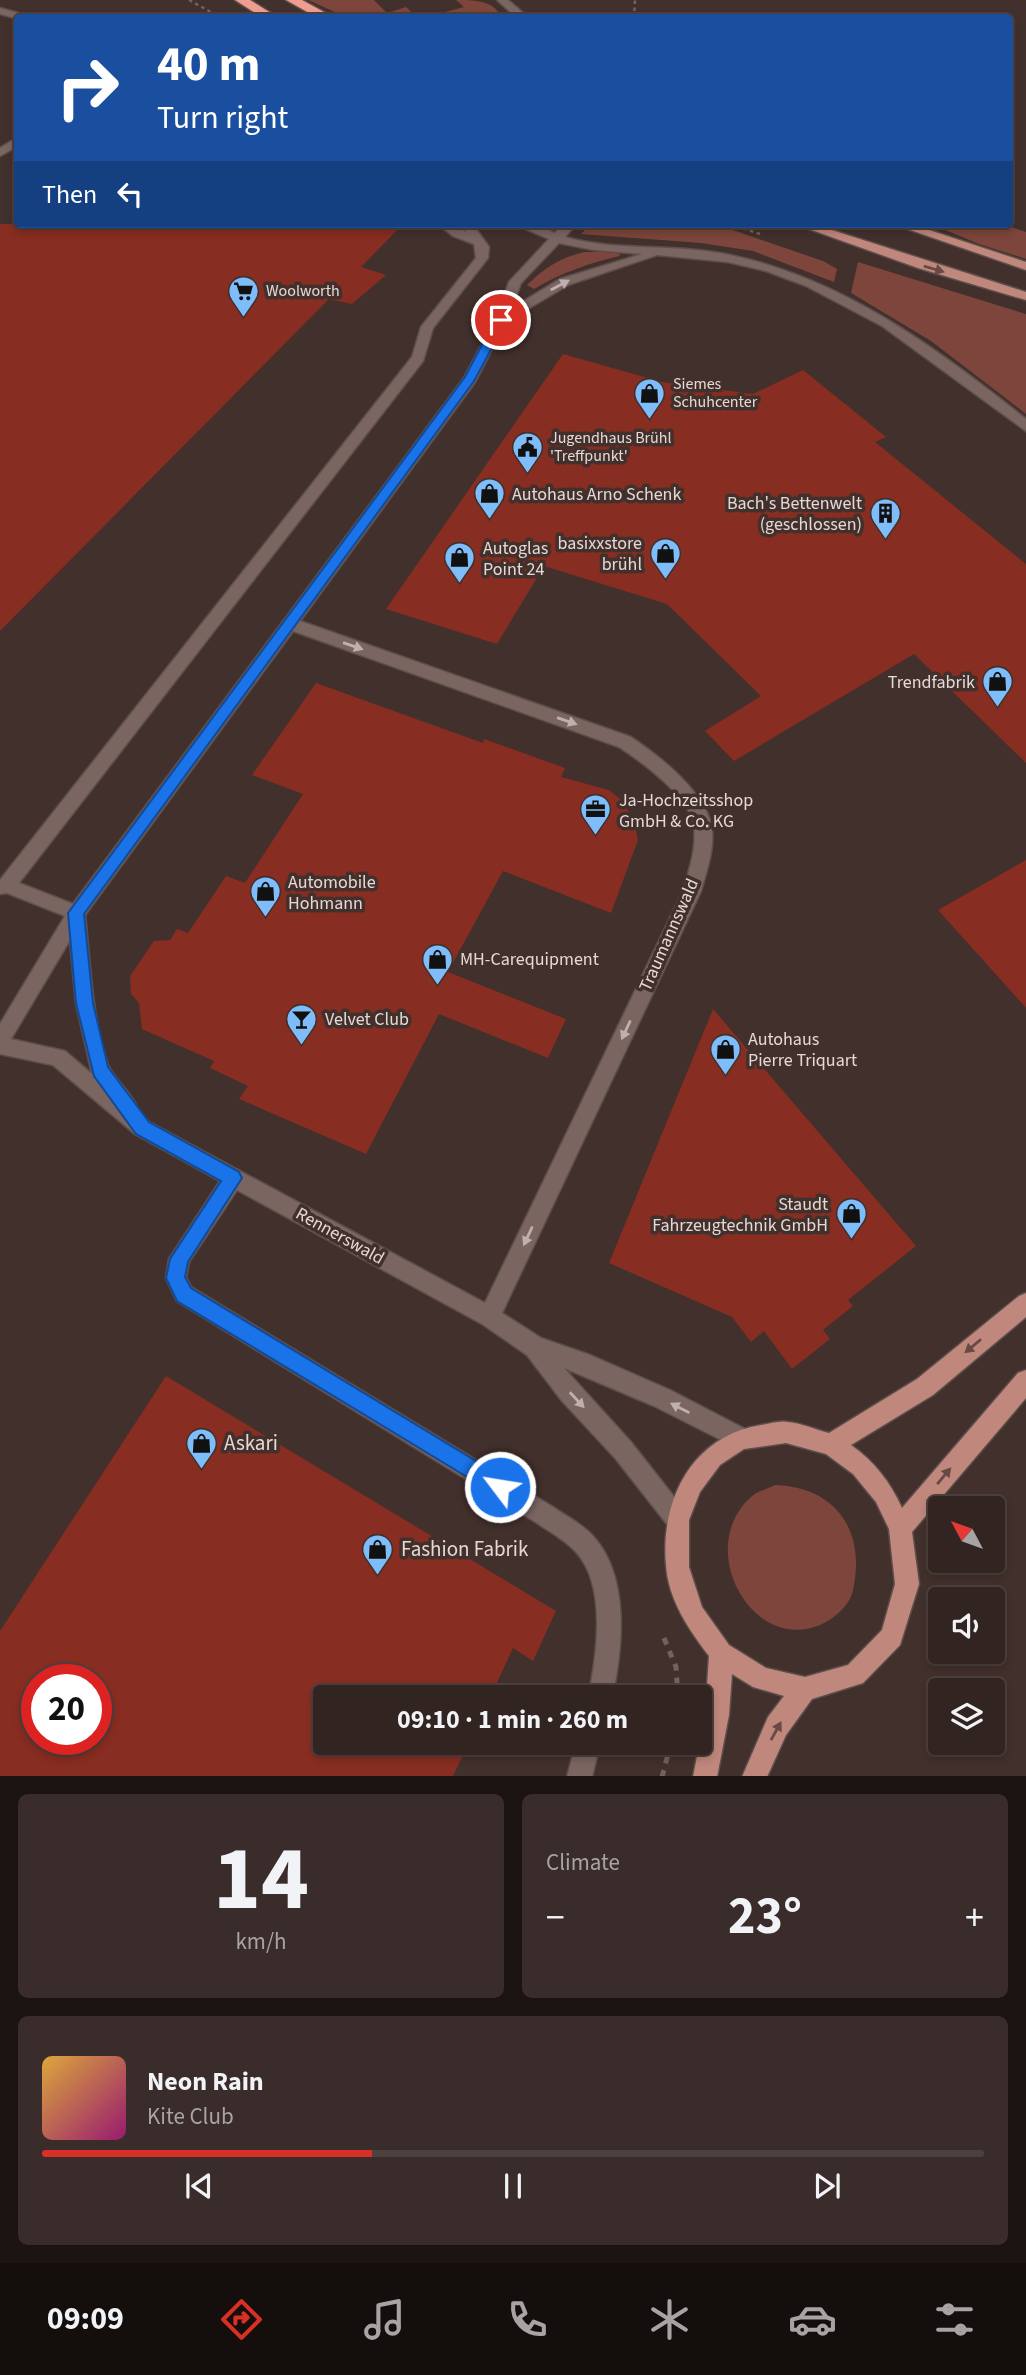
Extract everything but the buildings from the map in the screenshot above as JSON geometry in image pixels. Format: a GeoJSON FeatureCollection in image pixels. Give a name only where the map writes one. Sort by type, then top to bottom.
{"type":"FeatureCollection","features":[{"type":"Feature","properties":{"kind":"highway"},"geometry":{"type":"LineString","coordinates":[[241,0],[266,14]]}},
{"type":"Feature","properties":{"kind":"highway"},"geometry":{"type":"LineString","coordinates":[[292,0],[322,14]]}},
{"type":"Feature","properties":{"kind":"main road"},"geometry":{"type":"LineString","coordinates":[[813,228],[909,261],[1026,296]]}},
{"type":"Feature","properties":{"kind":"main road"},"geometry":{"type":"LineString","coordinates":[[912,228],[1026,266]]}},
{"type":"Feature","properties":{"kind":"main road"},"geometry":{"type":"LineString","coordinates":[[831,1445],[925,1387],[1026,1303]]}},
{"type":"Feature","properties":{"kind":"main road"},"geometry":{"type":"LineString","coordinates":[[900,1528],[1026,1381]]}},
{"type":"Feature","properties":{"kind":"main road"},"geometry":{"type":"LineString","coordinates":[[786,1432],[831,1445],[861,1466],[884,1494],[900,1528],[907,1584],[892,1637],[855,1675],[805,1689],[761,1679],[721,1653],[692,1614],[677,1567],[678,1520],[691,1485],[712,1457],[741,1439],[786,1432]]}},
{"type":"Feature","properties":{"kind":"main road"},"geometry":{"type":"LineString","coordinates":[[705,1776],[717,1715],[721,1653]]}},
{"type":"Feature","properties":{"kind":"main road"},"geometry":{"type":"LineString","coordinates":[[754,1776],[777,1726],[805,1689]]}},
{"type":"Feature","properties":{"kind":"street"},"geometry":{"type":"LineString","coordinates":[[502,0],[519,14]]}},
{"type":"Feature","properties":{"kind":"street"},"geometry":{"type":"LineString","coordinates":[[450,228],[478,241]]}},
{"type":"Feature","properties":{"kind":"street"},"geometry":{"type":"LineString","coordinates":[[76,913],[3,886],[418,358],[427,327],[482,258],[483,247],[470,228]]}},
{"type":"Feature","properties":{"kind":"street"},"geometry":{"type":"LineString","coordinates":[[530,228],[577,243],[727,258],[764,267],[835,295],[896,330],[1026,426]]}},
{"type":"Feature","properties":{"kind":"street","name":"Rennerswald"},"geometry":{"type":"LineString","coordinates":[[566,228],[515,282],[501,320],[470,379],[76,913],[0,1043],[58,1058],[142,1128],[489,1317],[535,1347],[614,1377],[741,1439]]}},
{"type":"Feature","properties":{"kind":"street"},"geometry":{"type":"LineString","coordinates":[[501,320],[564,282],[660,253]]}},
{"type":"Feature","properties":{"kind":"street","name":"Traumannswald"},"geometry":{"type":"LineString","coordinates":[[288,623],[625,742],[655,762],[680,786],[702,822],[702,855],[692,891],[489,1317]]}},
{"type":"Feature","properties":{"kind":"street","name":"Rennerswald"},"geometry":{"type":"LineString","coordinates":[[76,913],[85,1003],[100,1070],[142,1128]]}},
{"type":"Feature","properties":{"kind":"street"},"geometry":{"type":"LineString","coordinates":[[233,1178],[180,1259],[176,1278],[184,1294],[545,1515],[579,1539],[589,1549],[600,1574],[608,1614],[608,1665],[603,1685]]}},
{"type":"Feature","properties":{"kind":"street","name":"Rennerswald"},"geometry":{"type":"LineString","coordinates":[[535,1347],[570,1393],[623,1450],[678,1520]]}},
{"type":"Feature","properties":{"kind":"street"},"geometry":{"type":"LineString","coordinates":[[579,1776],[585,1755]]}},
{"type":"Feature","properties":{"kind":"path"},"geometry":{"type":"LineString","coordinates":[[189,0],[214,14]]}},
{"type":"Feature","properties":{"kind":"path"},"geometry":{"type":"LineString","coordinates":[[662,1776],[668,1755]]}},
{"type":"Feature","properties":{"kind":"shaded area"},"geometry":{"type":"Polygon","coordinates":[[[308,0],[374,0],[387,13],[406,7],[414,14],[339,14],[308,0]]]}},
{"type":"Feature","properties":{"kind":"shaded area"},"geometry":{"type":"Polygon","coordinates":[[[456,0],[488,4],[500,14],[445,12],[464,7],[456,0]]]}},
{"type":"Feature","properties":{"kind":"shaded area"},"geometry":{"type":"Polygon","coordinates":[[[587,228],[727,228],[823,261],[837,269],[834,282],[753,251],[701,243],[581,234],[587,228]]]}},
{"type":"Feature","properties":{"kind":"shaded area"},"geometry":{"type":"Polygon","coordinates":[[[941,228],[1013,228],[1026,232],[1026,259],[941,228]]]}},
{"type":"Feature","properties":{"kind":"shaded area"},"geometry":{"type":"Polygon","coordinates":[[[584,252],[619,252],[620,256],[576,269],[534,289],[527,285],[553,264],[584,252]]]}},
{"type":"Feature","properties":{"kind":"shaded area"},"geometry":{"type":"Polygon","coordinates":[[[858,262],[1026,314],[1026,414],[931,341],[851,293],[858,262]]]}},
{"type":"Feature","properties":{"kind":"shaded area"},"geometry":{"type":"Polygon","coordinates":[[[775,1485],[815,1494],[830,1504],[842,1516],[855,1549],[853,1590],[846,1604],[826,1622],[800,1630],[776,1626],[756,1613],[740,1594],[730,1570],[728,1544],[734,1519],[751,1497],[775,1485]]]}},
{"type":"Feature","properties":{"kind":"place","name":"Woolworth"},"geometry":{"type":"Point","coordinates":[243,318]}},
{"type":"Feature","properties":{"kind":"place","name":"Siemes Schuhcenter"},"geometry":{"type":"Point","coordinates":[650,420]}},
{"type":"Feature","properties":{"kind":"place","name":"Jugendhaus Brühl 'Treffpunkt'"},"geometry":{"type":"Point","coordinates":[527,474]}},
{"type":"Feature","properties":{"kind":"place","name":"Autohaus Arno Schenk"},"geometry":{"type":"Point","coordinates":[489,521]}},
{"type":"Feature","properties":{"kind":"place","name":"Bach's Bettenwelt (geschlossen)"},"geometry":{"type":"Point","coordinates":[885,540]}},
{"type":"Feature","properties":{"kind":"place","name":"basixxstore brühl"},"geometry":{"type":"Point","coordinates":[665,580]}},
{"type":"Feature","properties":{"kind":"place","name":"Autoglas Point 24"},"geometry":{"type":"Point","coordinates":[460,585]}},
{"type":"Feature","properties":{"kind":"place","name":"Trendfabrik"},"geometry":{"type":"Point","coordinates":[998,709]}},
{"type":"Feature","properties":{"kind":"place","name":"Ja-Hochzeitsshop GmbH & Co. KG"},"geometry":{"type":"Point","coordinates":[596,837]}},
{"type":"Feature","properties":{"kind":"place","name":"Automobile Hohmann"},"geometry":{"type":"Point","coordinates":[265,919]}},
{"type":"Feature","properties":{"kind":"place","name":"MH-Carequipment"},"geometry":{"type":"Point","coordinates":[437,986]}},
{"type":"Feature","properties":{"kind":"place","name":"Velvet Club"},"geometry":{"type":"Point","coordinates":[302,1046]}},
{"type":"Feature","properties":{"kind":"place","name":"Autohaus Pierre Triquart"},"geometry":{"type":"Point","coordinates":[725,1076]}},
{"type":"Feature","properties":{"kind":"place","name":"Staudt Fahrzeugtechnik GmbH"},"geometry":{"type":"Point","coordinates":[851,1241]}},
{"type":"Feature","properties":{"kind":"place","name":"Askari"},"geometry":{"type":"Point","coordinates":[201,1470]}},
{"type":"Feature","properties":{"kind":"place","name":"Fashion Fabrik"},"geometry":{"type":"Point","coordinates":[378,1576]}},
{"type":"Feature","properties":{"kind":"route"},"geometry":{"type":"LineString","coordinates":[[500,1487],[184,1294],[176,1278],[180,1259],[233,1178],[142,1128],[100,1070],[85,1003],[76,913],[470,379],[501,320]]}}]}
